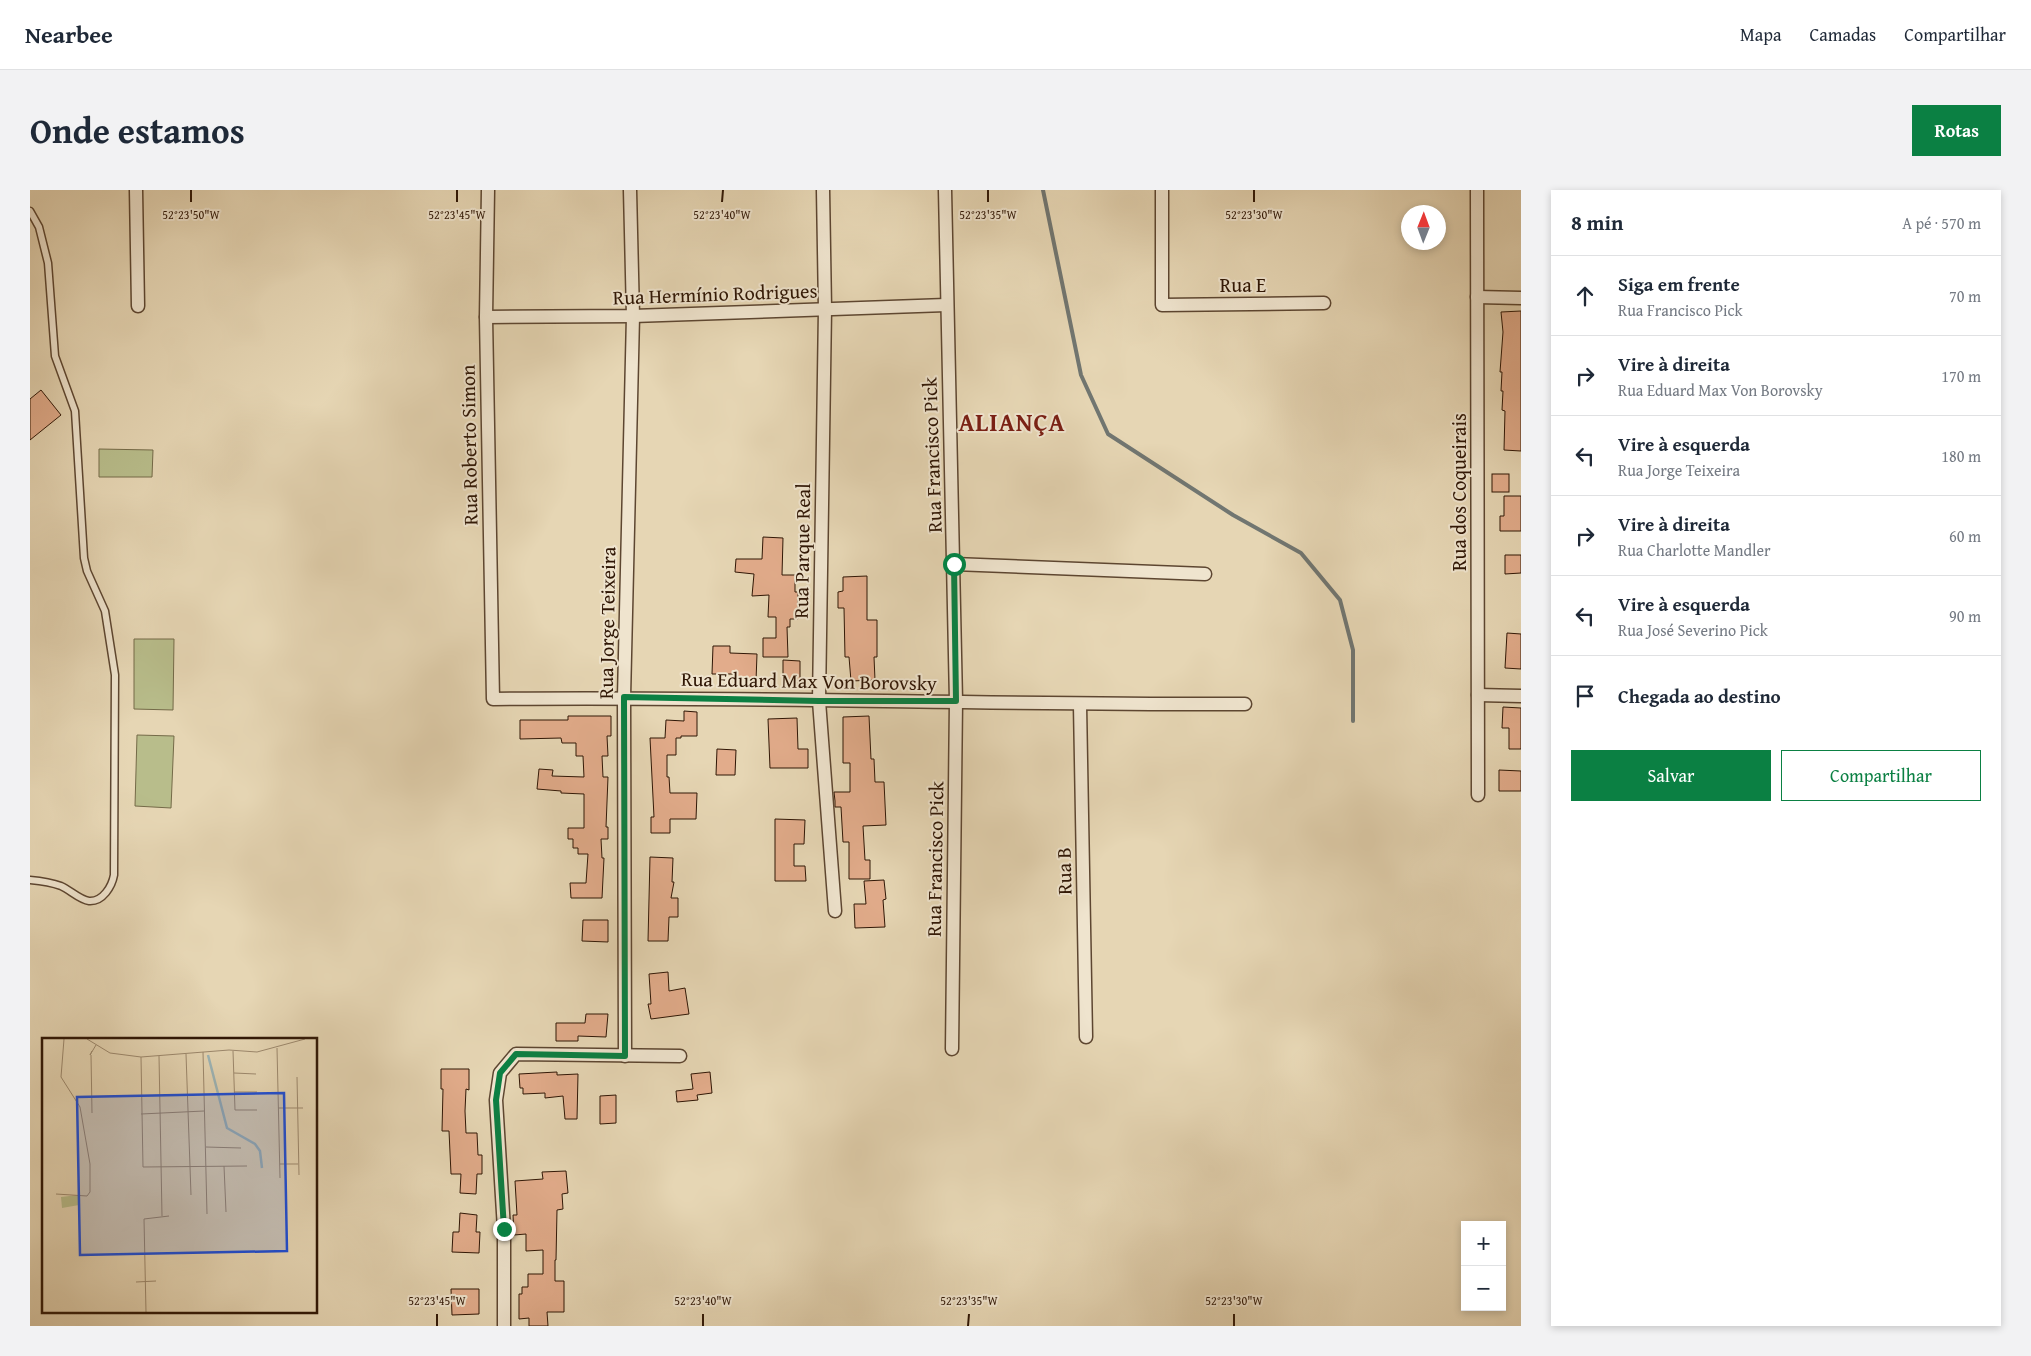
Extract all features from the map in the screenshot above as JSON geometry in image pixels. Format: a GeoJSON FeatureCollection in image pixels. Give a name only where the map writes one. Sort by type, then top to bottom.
{"type":"FeatureCollection","features":[{"type":"Feature","properties":{"kind":"street"},"geometry":{"type":"LineString","coordinates":[[136,190],[138,306]]}},
{"type":"Feature","properties":{"kind":"street","name":"Rua Roberto Simon"},"geometry":{"type":"LineString","coordinates":[[488,190],[486,318],[493,699]]}},
{"type":"Feature","properties":{"kind":"street","name":"Rua Jorge Teixeira"},"geometry":{"type":"LineString","coordinates":[[625,1056],[624,697],[633,316],[630,190]]}},
{"type":"Feature","properties":{"kind":"street","name":"Rua Parque Real"},"geometry":{"type":"LineString","coordinates":[[823,190],[825,309],[819,701],[835,911]]}},
{"type":"Feature","properties":{"kind":"street","name":"Rua Francisco Pick"},"geometry":{"type":"LineString","coordinates":[[945,190],[956,701],[952,1049]]}},
{"type":"Feature","properties":{"kind":"street","name":"Rua E"},"geometry":{"type":"LineString","coordinates":[[1162,190],[1162,305],[1324,303]]}},
{"type":"Feature","properties":{"kind":"street","name":"Rua dos Coqueirais"},"geometry":{"type":"LineString","coordinates":[[1477,190],[1478,795]]}},
{"type":"Feature","properties":{"kind":"street"},"geometry":{"type":"LineString","coordinates":[[1477,297],[1521,298]]}},
{"type":"Feature","properties":{"kind":"street","name":"Rua Hermínio Rodrigues"},"geometry":{"type":"LineString","coordinates":[[486,318],[633,316],[946,305]]}},
{"type":"Feature","properties":{"kind":"street"},"geometry":{"type":"LineString","coordinates":[[954,564],[1205,574]]}},
{"type":"Feature","properties":{"kind":"street"},"geometry":{"type":"LineString","coordinates":[[1478,695],[1521,696]]}},
{"type":"Feature","properties":{"kind":"street","name":"Rua Eduard Max Von Borovsky"},"geometry":{"type":"LineString","coordinates":[[493,699],[624,697],[819,701],[956,701],[1080,705],[1246,704]]}},
{"type":"Feature","properties":{"kind":"street","name":"Rua B"},"geometry":{"type":"LineString","coordinates":[[1080,705],[1086,1037]]}},
{"type":"Feature","properties":{"kind":"street"},"geometry":{"type":"LineString","coordinates":[[504,1326],[504,1229],[496,1100],[500,1073],[516,1054],[680,1056]]}},
{"type":"Feature","properties":{"kind":"lane"},"geometry":{"type":"LineString","coordinates":[[30,211],[39,228],[48,263],[55,356],[75,411],[86,571],[105,611],[115,676],[114,875],[112,885],[96,900],[88,901],[47,881],[30,880]]}},
{"type":"Feature","properties":{"kind":"green space"},"geometry":{"type":"Polygon","coordinates":[[[99,449],[153,450],[152,477],[99,477],[99,449]]]}},
{"type":"Feature","properties":{"kind":"green space"},"geometry":{"type":"Polygon","coordinates":[[[134,639],[174,639],[173,710],[134,709],[134,639]]]}},
{"type":"Feature","properties":{"kind":"green space"},"geometry":{"type":"Polygon","coordinates":[[[137,735],[174,736],[171,808],[135,806],[137,735]]]}},
{"type":"Feature","properties":{"kind":"building"},"geometry":{"type":"Polygon","coordinates":[[[1521,311],[1521,451],[1504,450],[1505,411],[1502,410],[1502,372],[1500,372],[1503,332],[1501,312],[1521,311]]]}},
{"type":"Feature","properties":{"kind":"building"},"geometry":{"type":"Polygon","coordinates":[[[41,390],[61,415],[30,440],[30,399],[41,390]]]}},
{"type":"Feature","properties":{"kind":"building"},"geometry":{"type":"Polygon","coordinates":[[[1492,474],[1509,474],[1509,492],[1492,492],[1492,474]]]}},
{"type":"Feature","properties":{"kind":"building"},"geometry":{"type":"Polygon","coordinates":[[[1504,496],[1521,496],[1521,531],[1500,531],[1500,516],[1504,516],[1504,496]]]}},
{"type":"Feature","properties":{"kind":"building"},"geometry":{"type":"Polygon","coordinates":[[[763,537],[783,538],[782,575],[795,575],[795,592],[798,592],[798,619],[790,619],[790,627],[787,627],[788,657],[763,657],[763,638],[776,638],[776,617],[768,617],[769,595],[752,596],[754,574],[735,572],[736,559],[762,559],[763,537]]]}},
{"type":"Feature","properties":{"kind":"building"},"geometry":{"type":"Polygon","coordinates":[[[1505,555],[1521,555],[1521,573],[1505,574],[1505,555]]]}},
{"type":"Feature","properties":{"kind":"building"},"geometry":{"type":"Polygon","coordinates":[[[867,576],[867,620],[877,620],[877,657],[874,657],[875,680],[851,681],[849,657],[845,657],[844,608],[838,608],[838,592],[843,591],[843,577],[867,576]]]}},
{"type":"Feature","properties":{"kind":"building"},"geometry":{"type":"Polygon","coordinates":[[[1507,633],[1521,634],[1521,669],[1505,668],[1507,633]]]}},
{"type":"Feature","properties":{"kind":"building"},"geometry":{"type":"Polygon","coordinates":[[[713,646],[730,646],[730,653],[757,654],[756,681],[736,680],[736,674],[712,674],[713,646]]]}},
{"type":"Feature","properties":{"kind":"building"},"geometry":{"type":"Polygon","coordinates":[[[783,660],[800,661],[800,683],[783,684],[783,660]]]}},
{"type":"Feature","properties":{"kind":"building"},"geometry":{"type":"Polygon","coordinates":[[[1503,707],[1521,708],[1521,749],[1509,749],[1509,728],[1502,728],[1503,707]]]}},
{"type":"Feature","properties":{"kind":"building"},"geometry":{"type":"Polygon","coordinates":[[[684,711],[697,712],[697,736],[681,736],[681,738],[676,738],[676,755],[667,755],[667,777],[669,777],[670,793],[697,793],[696,819],[670,819],[670,833],[651,833],[651,817],[654,817],[650,738],[665,738],[666,720],[684,721],[684,711]]]}},
{"type":"Feature","properties":{"kind":"building"},"geometry":{"type":"Polygon","coordinates":[[[568,716],[611,716],[611,736],[607,736],[608,756],[602,756],[603,777],[608,777],[606,827],[608,827],[608,839],[601,839],[602,858],[604,858],[602,898],[571,898],[570,883],[586,883],[588,854],[578,854],[578,848],[573,848],[573,839],[568,839],[568,828],[584,828],[584,794],[537,789],[539,769],[553,770],[552,776],[584,777],[583,756],[576,756],[576,743],[562,743],[561,738],[520,739],[520,720],[568,720],[568,716]]]}},
{"type":"Feature","properties":{"kind":"building"},"geometry":{"type":"Polygon","coordinates":[[[869,716],[871,759],[874,759],[875,782],[884,782],[886,825],[863,826],[865,860],[870,860],[870,879],[849,879],[849,842],[843,842],[841,807],[835,807],[834,792],[850,792],[850,763],[843,763],[843,717],[869,716]]]}},
{"type":"Feature","properties":{"kind":"building"},"geometry":{"type":"Polygon","coordinates":[[[797,718],[798,749],[808,749],[808,768],[770,768],[768,719],[797,718]]]}},
{"type":"Feature","properties":{"kind":"building"},"geometry":{"type":"Polygon","coordinates":[[[717,749],[736,750],[735,775],[716,775],[717,749]]]}},
{"type":"Feature","properties":{"kind":"building"},"geometry":{"type":"Polygon","coordinates":[[[1499,770],[1521,771],[1521,791],[1499,791],[1499,770]]]}},
{"type":"Feature","properties":{"kind":"building"},"geometry":{"type":"Polygon","coordinates":[[[775,819],[805,820],[804,844],[794,844],[794,866],[805,866],[806,881],[775,881],[775,819]]]}},
{"type":"Feature","properties":{"kind":"building"},"geometry":{"type":"Polygon","coordinates":[[[650,857],[673,858],[672,882],[674,882],[671,898],[678,898],[678,917],[669,917],[668,941],[648,941],[650,857]]]}},
{"type":"Feature","properties":{"kind":"building"},"geometry":{"type":"Polygon","coordinates":[[[884,880],[886,899],[883,900],[885,927],[855,928],[854,904],[866,904],[864,881],[884,880]]]}},
{"type":"Feature","properties":{"kind":"building"},"geometry":{"type":"Polygon","coordinates":[[[583,920],[608,920],[608,942],[582,941],[583,920]]]}},
{"type":"Feature","properties":{"kind":"building"},"geometry":{"type":"Polygon","coordinates":[[[668,972],[669,991],[685,988],[689,1014],[651,1019],[648,1004],[651,1004],[649,974],[668,972]]]}},
{"type":"Feature","properties":{"kind":"building"},"geometry":{"type":"Polygon","coordinates":[[[586,1014],[608,1014],[606,1037],[578,1036],[578,1041],[556,1041],[556,1023],[585,1023],[586,1014]]]}},
{"type":"Feature","properties":{"kind":"building"},"geometry":{"type":"Polygon","coordinates":[[[441,1069],[469,1069],[469,1090],[466,1089],[466,1133],[477,1133],[478,1155],[482,1155],[482,1174],[477,1174],[476,1194],[460,1193],[461,1174],[451,1174],[449,1131],[442,1131],[443,1089],[441,1089],[441,1069]]]}},
{"type":"Feature","properties":{"kind":"building"},"geometry":{"type":"Polygon","coordinates":[[[557,1072],[557,1075],[578,1074],[577,1119],[565,1119],[563,1096],[545,1098],[545,1093],[523,1094],[523,1088],[520,1088],[519,1074],[557,1072]]]}},
{"type":"Feature","properties":{"kind":"building"},"geometry":{"type":"Polygon","coordinates":[[[710,1072],[712,1093],[697,1095],[698,1100],[677,1102],[676,1091],[693,1089],[691,1074],[710,1072]]]}},
{"type":"Feature","properties":{"kind":"building"},"geometry":{"type":"Polygon","coordinates":[[[616,1095],[616,1123],[600,1124],[600,1096],[616,1095]]]}},
{"type":"Feature","properties":{"kind":"building"},"geometry":{"type":"Polygon","coordinates":[[[566,1171],[568,1193],[562,1194],[563,1209],[557,1210],[555,1260],[555,1281],[564,1281],[564,1312],[547,1312],[548,1326],[529,1326],[529,1318],[519,1319],[519,1294],[522,1294],[522,1287],[528,1287],[528,1274],[543,1274],[543,1250],[526,1251],[526,1234],[514,1235],[513,1215],[517,1215],[515,1181],[543,1179],[542,1172],[566,1171]]]}},
{"type":"Feature","properties":{"kind":"building"},"geometry":{"type":"Polygon","coordinates":[[[460,1213],[477,1215],[476,1232],[480,1232],[479,1253],[452,1252],[453,1232],[459,1232],[460,1213]]]}},
{"type":"Feature","properties":{"kind":"building"},"geometry":{"type":"Polygon","coordinates":[[[451,1289],[479,1289],[479,1314],[452,1315],[451,1289]]]}},
{"type":"Feature","properties":{"kind":"waterway"},"geometry":{"type":"LineString","coordinates":[[1043,190],[1081,375],[1108,434],[1233,515],[1301,553],[1340,600],[1353,650],[1353,721]]}},
{"type":"Feature","properties":{"kind":"district","name":"ALIANÇA"},"geometry":{"type":"Point","coordinates":[1012,422]}},
{"type":"Feature","properties":{"kind":"route"},"geometry":{"type":"LineString","coordinates":[[504,1229],[496,1100],[500,1073],[516,1054],[625,1056],[624,697],[819,701],[956,701],[954,564]]}}]}
